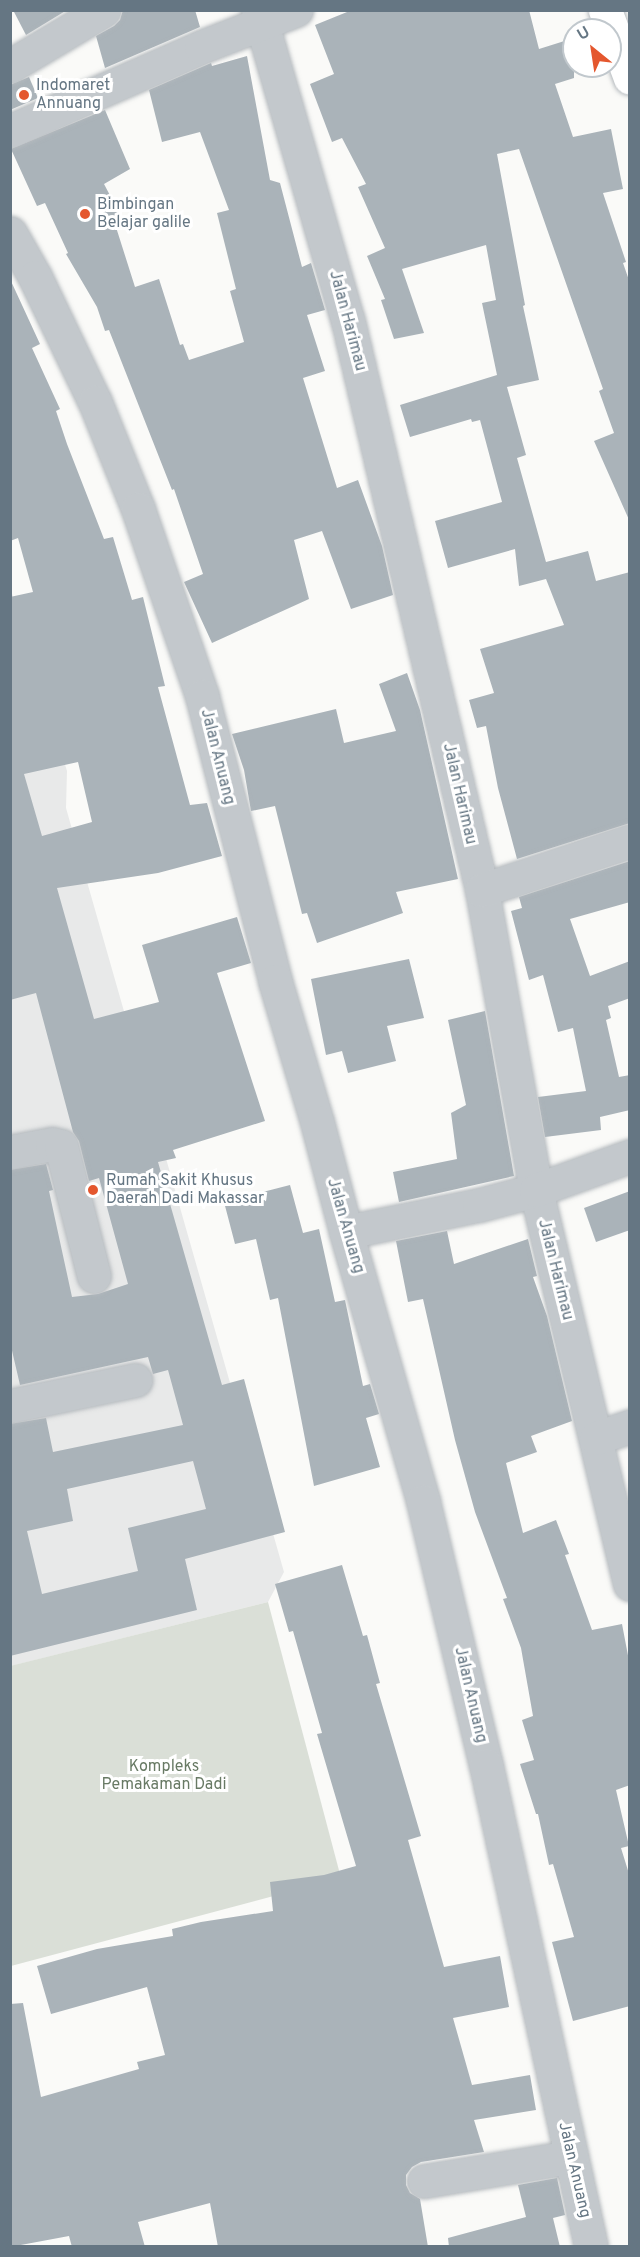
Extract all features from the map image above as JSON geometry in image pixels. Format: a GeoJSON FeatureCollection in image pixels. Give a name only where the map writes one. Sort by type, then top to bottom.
{"type":"FeatureCollection","features":[{"type":"Feature","properties":{"kind":"main road"},"geometry":{"type":"LineString","coordinates":[[605,10],[630,78]]}},
{"type":"Feature","properties":{"kind":"street"},"geometry":{"type":"LineString","coordinates":[[10,66],[104,10]]}},
{"type":"Feature","properties":{"kind":"street"},"geometry":{"type":"LineString","coordinates":[[10,131],[260,16],[296,10]]}},
{"type":"Feature","properties":{"kind":"street","name":"Jalan Harimau"},"geometry":{"type":"LineString","coordinates":[[260,16],[348,321],[482,890],[536,1190],[630,1584]]}},
{"type":"Feature","properties":{"kind":"street","name":"Jalan Anuang"},"geometry":{"type":"LineString","coordinates":[[10,233],[35,277],[95,402],[138,509],[202,696],[275,981],[423,1501],[486,1765],[591,2247]]}},
{"type":"Feature","properties":{"kind":"street"},"geometry":{"type":"LineString","coordinates":[[482,890],[630,841]]}},
{"type":"Feature","properties":{"kind":"street"},"geometry":{"type":"LineString","coordinates":[[10,1152],[52,1144],[61,1146],[94,1276]]}},
{"type":"Feature","properties":{"kind":"street"},"geometry":{"type":"LineString","coordinates":[[346,1232],[479,1205],[536,1190],[630,1156]]}},
{"type":"Feature","properties":{"kind":"street"},"geometry":{"type":"LineString","coordinates":[[10,1406],[135,1380]]}},
{"type":"Feature","properties":{"kind":"street"},"geometry":{"type":"LineString","coordinates":[[596,1438],[630,1426]]}},
{"type":"Feature","properties":{"kind":"street"},"geometry":{"type":"LineString","coordinates":[[424,2181],[571,2157]]}},
{"type":"Feature","properties":{"kind":"shaded area","name":"Rumah Sakit Khusus Daerah Dadi Makassar"},"geometry":{"type":"Polygon","coordinates":[[[10,587],[67,771],[66,808],[284,1572],[268,1602],[11,1666],[10,587]]]}},
{"type":"Feature","properties":{"kind":"green space","name":"Kompleks Pemakaman Dadi"},"geometry":{"type":"Polygon","coordinates":[[[268,1602],[341,1878],[11,1966],[10,1666],[268,1602]]]}},
{"type":"Feature","properties":{"kind":"building"},"geometry":{"type":"Polygon","coordinates":[[[13,10],[67,10],[26,35],[13,10]]]}},
{"type":"Feature","properties":{"kind":"building"},"geometry":{"type":"Polygon","coordinates":[[[123,10],[195,10],[200,27],[105,68],[96,36],[114,26],[120,20],[123,10]]]}},
{"type":"Feature","properties":{"kind":"building"},"geometry":{"type":"Polygon","coordinates":[[[352,10],[529,10],[539,49],[562,42],[562,78],[574,78],[555,84],[573,137],[611,129],[623,189],[603,193],[626,262],[623,263],[630,283],[630,522],[594,441],[614,433],[599,391],[603,389],[519,149],[497,154],[525,305],[523,306],[539,380],[507,387],[526,455],[517,458],[546,562],[588,551],[596,581],[630,572],[630,823],[517,859],[498,788],[486,726],[477,728],[469,700],[494,693],[480,649],[564,625],[546,579],[519,586],[515,549],[448,568],[435,521],[502,502],[480,420],[472,422],[471,419],[410,437],[400,405],[497,375],[482,303],[496,300],[486,245],[402,269],[424,333],[394,339],[381,300],[385,299],[367,256],[385,248],[358,187],[366,184],[342,138],[332,142],[310,84],[334,74],[315,25],[352,10]]]}},
{"type":"Feature","properties":{"kind":"building"},"geometry":{"type":"Polygon","coordinates":[[[247,56],[270,180],[280,183],[302,267],[311,263],[325,310],[307,315],[325,371],[303,378],[337,488],[358,480],[382,546],[393,595],[351,609],[322,531],[294,540],[309,599],[212,643],[184,582],[203,574],[174,489],[172,490],[109,330],[105,331],[97,307],[66,254],[68,253],[45,203],[37,206],[11,149],[105,110],[130,169],[104,184],[123,220],[115,224],[135,287],[159,279],[180,345],[183,344],[189,360],[244,342],[230,291],[236,289],[217,213],[229,210],[200,132],[162,142],[149,90],[211,63],[212,66],[247,56]]]}},
{"type":"Feature","properties":{"kind":"building"},"geometry":{"type":"Polygon","coordinates":[[[29,77],[38,98],[10,110],[10,85],[29,77]]]}},
{"type":"Feature","properties":{"kind":"building"},"geometry":{"type":"Polygon","coordinates":[[[10,279],[40,344],[32,348],[60,409],[56,411],[67,444],[104,539],[113,537],[132,600],[143,597],[165,686],[158,687],[190,805],[207,803],[222,856],[158,873],[57,888],[94,1019],[159,1002],[142,945],[237,917],[251,963],[217,973],[265,1121],[173,1150],[176,1158],[158,1162],[222,1385],[244,1379],[285,1532],[185,1559],[197,1610],[10,1656],[10,1424],[46,1418],[53,1452],[183,1425],[168,1370],[153,1374],[148,1357],[20,1385],[10,1342],[10,1170],[46,1164],[53,1190],[49,1191],[72,1297],[98,1294],[128,1284],[99,1178],[89,1181],[79,1141],[73,1132],[36,993],[10,1000],[10,597],[33,592],[18,538],[10,541],[10,279]],[[78,762],[24,774],[42,836],[92,822],[78,762]],[[193,1461],[67,1489],[73,1521],[27,1531],[42,1594],[138,1571],[128,1528],[206,1509],[193,1461]]]}},
{"type":"Feature","properties":{"kind":"building"},"geometry":{"type":"Polygon","coordinates":[[[407,673],[420,710],[458,879],[396,892],[403,913],[317,943],[307,913],[302,914],[275,806],[251,811],[244,770],[232,734],[336,709],[344,743],[396,731],[379,684],[407,673]]]}},
{"type":"Feature","properties":{"kind":"building"},"geometry":{"type":"Polygon","coordinates":[[[630,861],[630,902],[570,919],[590,976],[630,961],[630,998],[608,1006],[611,1018],[606,1020],[619,1077],[630,1075],[630,1110],[600,1117],[601,1130],[545,1137],[538,1097],[586,1091],[573,1028],[558,1032],[543,975],[529,980],[511,911],[522,908],[519,897],[630,861]]]}},
{"type":"Feature","properties":{"kind":"building"},"geometry":{"type":"Polygon","coordinates":[[[409,959],[424,1018],[387,1026],[396,1061],[348,1073],[342,1051],[326,1055],[311,979],[409,959]]]}},
{"type":"Feature","properties":{"kind":"building"},"geometry":{"type":"Polygon","coordinates":[[[485,1011],[514,1176],[399,1202],[393,1172],[457,1159],[451,1113],[466,1105],[448,1020],[485,1011]]]}},
{"type":"Feature","properties":{"kind":"building"},"geometry":{"type":"Polygon","coordinates":[[[290,1185],[303,1233],[319,1229],[335,1302],[345,1300],[363,1386],[370,1384],[379,1414],[366,1418],[380,1467],[314,1486],[278,1298],[270,1300],[256,1239],[235,1244],[224,1202],[290,1185]]]}},
{"type":"Feature","properties":{"kind":"building"},"geometry":{"type":"Polygon","coordinates":[[[630,1191],[630,1230],[596,1242],[584,1208],[630,1191]]]}},
{"type":"Feature","properties":{"kind":"building"},"geometry":{"type":"Polygon","coordinates":[[[447,1231],[454,1264],[528,1239],[537,1276],[533,1277],[547,1316],[572,1421],[531,1436],[537,1452],[506,1463],[523,1533],[556,1520],[569,1554],[565,1555],[592,1630],[622,1624],[630,1666],[630,1785],[616,1790],[629,1846],[621,1848],[630,1877],[630,2006],[573,2021],[552,1942],[574,1937],[553,1864],[549,1865],[538,1814],[536,1814],[520,1764],[534,1760],[522,1720],[533,1716],[521,1648],[503,1599],[507,1598],[475,1512],[455,1440],[423,1299],[408,1302],[396,1241],[447,1231]]]}},
{"type":"Feature","properties":{"kind":"building"},"geometry":{"type":"Polygon","coordinates":[[[342,1565],[363,1636],[367,1635],[380,1683],[376,1684],[421,1836],[408,1840],[444,1967],[500,1956],[509,2007],[453,2018],[472,2085],[530,2075],[536,2110],[474,2120],[484,2152],[421,2162],[412,2167],[406,2175],[406,2185],[410,2193],[420,2199],[428,2247],[218,2247],[210,2203],[138,2222],[145,2247],[72,2247],[69,2236],[10,2247],[10,2004],[23,2003],[41,2097],[139,2069],[137,2062],[165,2055],[147,1987],[51,2014],[37,1966],[97,1949],[173,1936],[172,1929],[201,1922],[273,1911],[270,1882],[324,1875],[356,1866],[317,1734],[322,1733],[293,1631],[289,1632],[275,1584],[342,1565]]]}},
{"type":"Feature","properties":{"kind":"building"},"geometry":{"type":"Polygon","coordinates":[[[557,2178],[565,2215],[553,2218],[560,2247],[449,2247],[448,2238],[526,2217],[518,2185],[557,2178]]]}},
{"type":"Feature","properties":{"kind":"place","name":"Indomaret Annuang"},"geometry":{"type":"Point","coordinates":[24,95]}},
{"type":"Feature","properties":{"kind":"place","name":"Bimbingan Belajar galile"},"geometry":{"type":"Point","coordinates":[85,214]}},
{"type":"Feature","properties":{"kind":"place","name":"Rumah Sakit Khusus Daerah Dadi Makassar"},"geometry":{"type":"Point","coordinates":[93,1190]}}]}
